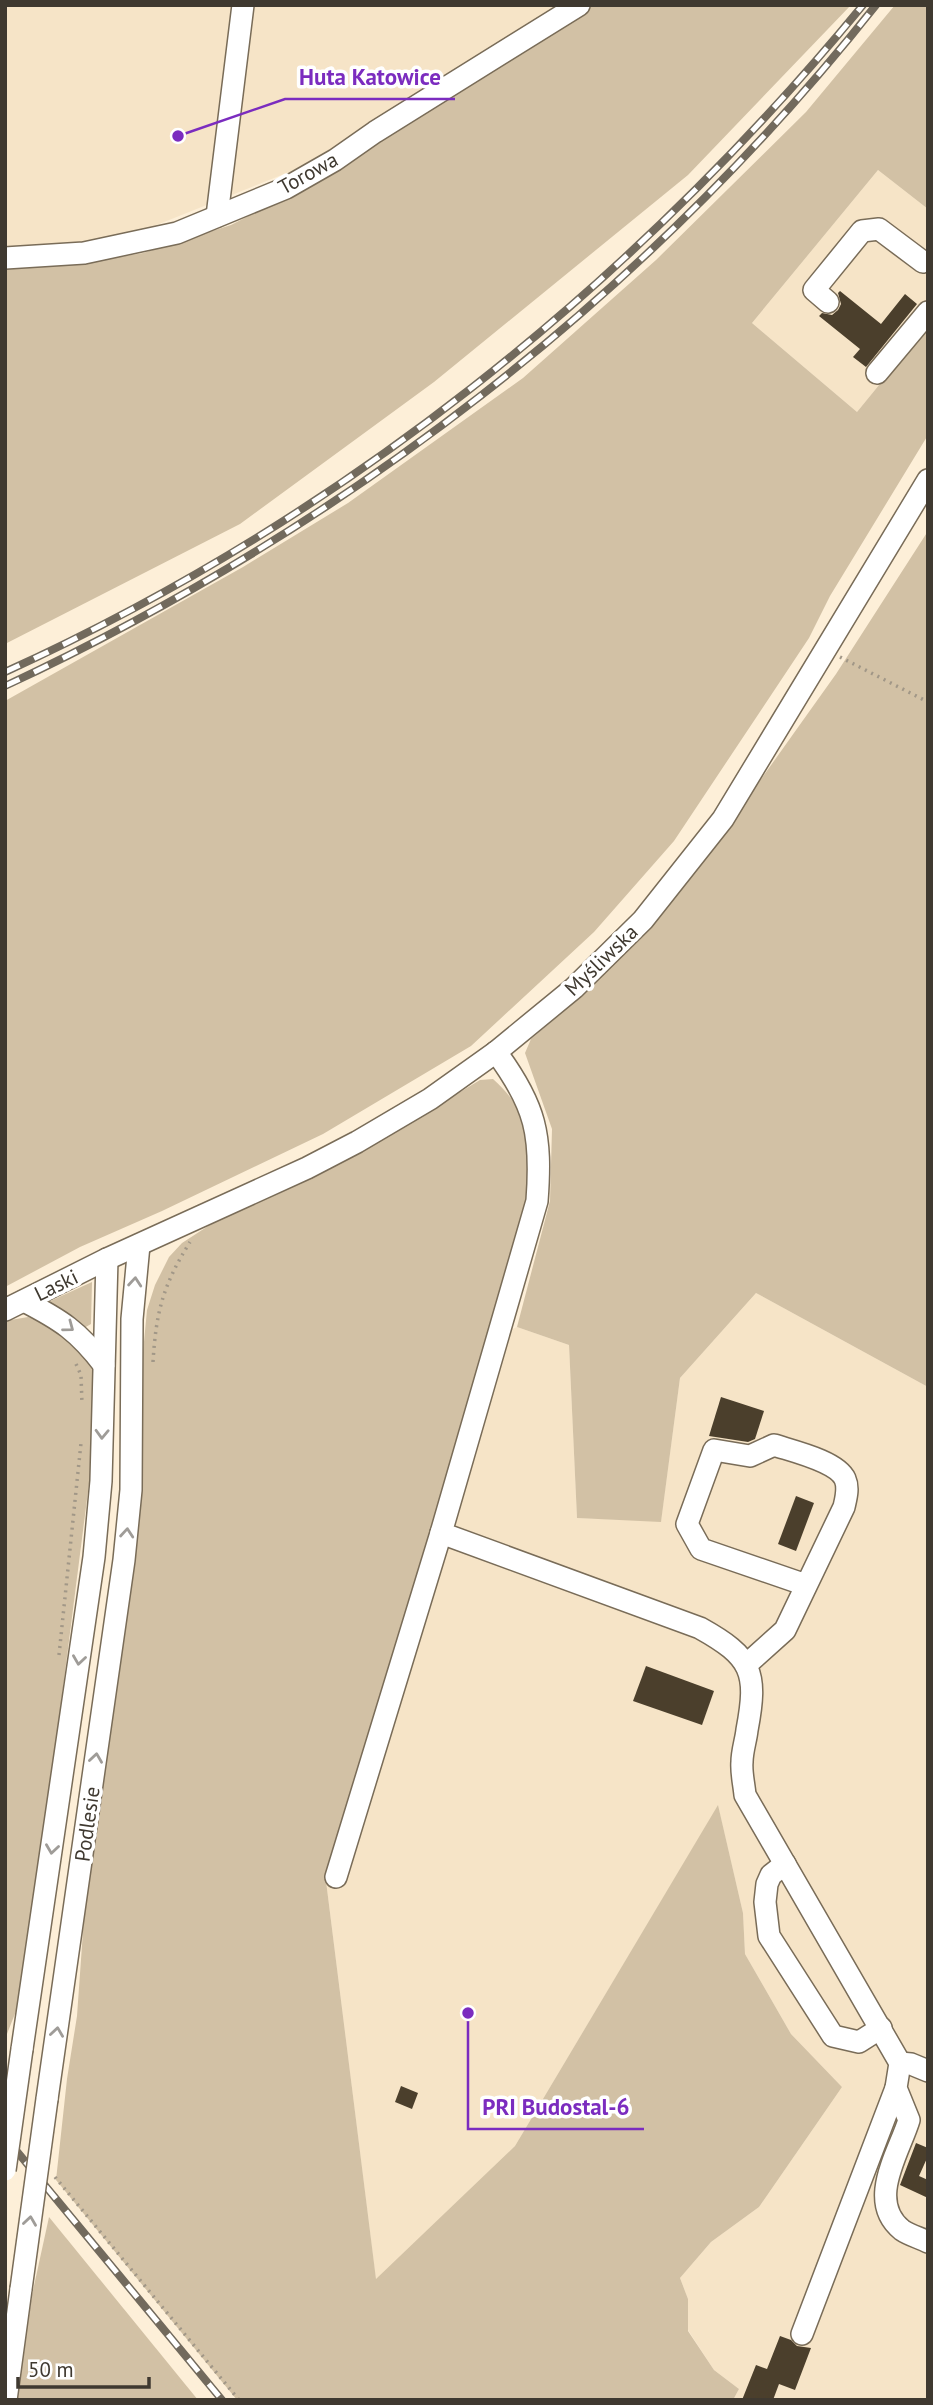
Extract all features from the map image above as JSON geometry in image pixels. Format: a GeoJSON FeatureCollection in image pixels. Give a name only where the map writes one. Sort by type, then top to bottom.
{"type":"FeatureCollection","features":[{"type":"Feature","properties":{"kind":"street"},"geometry":{"type":"LineString","coordinates":[[217,216],[243,5]]}},
{"type":"Feature","properties":{"kind":"street","name":"Torowa"},"geometry":{"type":"LineString","coordinates":[[5,258],[84,253],[125,246],[177,233],[286,188],[335,160],[375,132],[579,5]]}},
{"type":"Feature","properties":{"kind":"street"},"geometry":{"type":"LineString","coordinates":[[828,302],[814,290],[867,229],[879,229],[926,261]]}},
{"type":"Feature","properties":{"kind":"street"},"geometry":{"type":"LineString","coordinates":[[877,373],[928,312]]}},
{"type":"Feature","properties":{"kind":"street","name":"Myśliwska"},"geometry":{"type":"LineString","coordinates":[[107,1259],[307,1168],[430,1099],[496,1052],[584,978],[643,920],[723,819],[928,480]]}},
{"type":"Feature","properties":{"kind":"street"},"geometry":{"type":"LineString","coordinates":[[336,1877],[441,1533],[537,1201],[540,1167],[538,1134],[529,1104],[518,1082],[496,1052]]}},
{"type":"Feature","properties":{"kind":"street","name":"Podlesie"},"geometry":{"type":"LineString","coordinates":[[6,2400],[124,1560],[131,1490],[132,1319],[139,1245]]}},
{"type":"Feature","properties":{"kind":"street","name":"Podlesie"},"geometry":{"type":"LineString","coordinates":[[5,2170],[94,1557],[100,1481],[107,1259]]}},
{"type":"Feature","properties":{"kind":"street","name":"Laski"},"geometry":{"type":"LineString","coordinates":[[15,1305],[107,1259]]}},
{"type":"Feature","properties":{"kind":"street"},"geometry":{"type":"LineString","coordinates":[[15,1305],[61,1320],[80,1335],[104,1366]]}},
{"type":"Feature","properties":{"kind":"street"},"geometry":{"type":"LineString","coordinates":[[104,1320],[114,1311],[121,1311],[132,1319]]}},
{"type":"Feature","properties":{"kind":"street"},"geometry":{"type":"LineString","coordinates":[[746,1665],[785,1630],[844,1507],[847,1494],[845,1478],[833,1466],[774,1445],[750,1456],[714,1450],[687,1524],[701,1549],[806,1586]]}},
{"type":"Feature","properties":{"kind":"street"},"geometry":{"type":"LineString","coordinates":[[441,1533],[700,1628],[724,1641],[746,1665],[753,1697],[742,1762],[745,1795],[900,2063],[896,2088],[802,2334]]}},
{"type":"Feature","properties":{"kind":"street"},"geometry":{"type":"LineString","coordinates":[[785,1864],[771,1875],[767,1884],[765,1902],[769,1936],[833,2036],[859,2042],[881,2028]]}},
{"type":"Feature","properties":{"kind":"street"},"geometry":{"type":"LineString","coordinates":[[900,2063],[928,2071]]}},
{"type":"Feature","properties":{"kind":"street"},"geometry":{"type":"LineString","coordinates":[[896,2088],[909,2120],[887,2177],[886,2205],[902,2230],[928,2242]]}},
{"type":"Feature","properties":{"kind":"path"},"geometry":{"type":"LineString","coordinates":[[826,650],[928,702]]}},
{"type":"Feature","properties":{"kind":"path"},"geometry":{"type":"LineString","coordinates":[[75,1360],[81,1375],[83,1411]]}},
{"type":"Feature","properties":{"kind":"path"},"geometry":{"type":"LineString","coordinates":[[57,1664],[82,1434]]}},
{"type":"Feature","properties":{"kind":"path"},"geometry":{"type":"LineString","coordinates":[[48,2169],[239,2400]]}},
{"type":"Feature","properties":{"kind":"shaded area"},"geometry":{"type":"Polygon","coordinates":[[[5,5],[558,5],[330,150],[294,170],[134,234],[105,241],[5,248],[5,5]]]}},
{"type":"Feature","properties":{"kind":"shaded area"},"geometry":{"type":"Polygon","coordinates":[[[594,5],[851,5],[688,175],[434,382],[240,524],[5,644],[5,269],[85,263],[143,253],[231,225],[290,195],[594,5]]]}},
{"type":"Feature","properties":{"kind":"shaded area"},"geometry":{"type":"Polygon","coordinates":[[[895,5],[928,5],[928,209],[878,170],[752,323],[857,412],[928,325],[928,435],[830,596],[809,638],[674,841],[594,932],[471,1046],[323,1134],[80,1247],[5,1287],[5,701],[243,567],[348,503],[523,378],[656,260],[806,112],[895,5]]]}},
{"type":"Feature","properties":{"kind":"shaded area"},"geometry":{"type":"Polygon","coordinates":[[[878,170],[928,209],[928,325],[857,412],[752,323],[878,170]]]}},
{"type":"Feature","properties":{"kind":"shaded area"},"geometry":{"type":"Polygon","coordinates":[[[928,531],[928,1387],[756,1293],[680,1378],[661,1522],[577,1518],[569,1345],[517,1327],[550,1201],[552,1129],[525,1053],[531,1039],[634,942],[697,869],[836,674],[928,531]]]}},
{"type":"Feature","properties":{"kind":"shaded area"},"geometry":{"type":"Polygon","coordinates":[[[493,1079],[516,1106],[528,1133],[530,1163],[527,1197],[428,1542],[326,1881],[376,2279],[515,2146],[718,1805],[743,1913],[745,1954],[791,2034],[842,2087],[759,2207],[711,2242],[680,2278],[688,2299],[688,2331],[714,2370],[739,2389],[733,2400],[237,2400],[56,2180],[77,2016],[84,1917],[135,1543],[142,1420],[142,1363],[147,1310],[155,1285],[169,1257],[182,1243],[219,1219],[358,1154],[480,1080],[493,1079]]]}},
{"type":"Feature","properties":{"kind":"shaded area"},"geometry":{"type":"Polygon","coordinates":[[[92,1282],[91,1324],[84,1328],[46,1303],[92,1282]]]}},
{"type":"Feature","properties":{"kind":"shaded area"},"geometry":{"type":"Polygon","coordinates":[[[756,1293],[928,1387],[928,2400],[733,2400],[739,2389],[714,2370],[688,2330],[688,2299],[680,2278],[711,2242],[759,2207],[842,2087],[791,2034],[745,1954],[743,1913],[718,1806],[515,2146],[376,2280],[326,1881],[485,1342],[517,1327],[569,1345],[577,1518],[661,1521],[680,1378],[756,1293]]]}},
{"type":"Feature","properties":{"kind":"shaded area"},"geometry":{"type":"Polygon","coordinates":[[[28,1317],[50,1323],[80,1346],[92,1368],[93,1452],[37,1892],[20,2001],[5,2039],[5,1321],[28,1317]]]}},
{"type":"Feature","properties":{"kind":"shaded area"},"geometry":{"type":"Polygon","coordinates":[[[49,2217],[198,2400],[16,2400],[32,2295],[49,2217]]]}},
{"type":"Feature","properties":{"kind":"building"},"geometry":{"type":"Polygon","coordinates":[[[840,291],[881,324],[905,294],[917,304],[866,367],[853,357],[860,349],[819,316],[822,313],[832,315],[838,310],[841,304],[838,293],[840,291]]]}},
{"type":"Feature","properties":{"kind":"building"},"geometry":{"type":"Polygon","coordinates":[[[721,1397],[764,1411],[755,1439],[748,1442],[709,1436],[721,1397]]]}},
{"type":"Feature","properties":{"kind":"building"},"geometry":{"type":"Polygon","coordinates":[[[796,1496],[814,1503],[796,1551],[778,1544],[796,1496]]]}},
{"type":"Feature","properties":{"kind":"building"},"geometry":{"type":"Polygon","coordinates":[[[646,1666],[714,1691],[702,1725],[633,1701],[646,1666]]]}},
{"type":"Feature","properties":{"kind":"building"},"geometry":{"type":"Polygon","coordinates":[[[401,2086],[418,2093],[412,2109],[395,2102],[401,2086]]]}},
{"type":"Feature","properties":{"kind":"building"},"geometry":{"type":"Polygon","coordinates":[[[916,2143],[928,2148],[928,2156],[919,2176],[928,2180],[928,2198],[900,2185],[916,2143]]]}},
{"type":"Feature","properties":{"kind":"building"},"geometry":{"type":"Polygon","coordinates":[[[780,2336],[791,2340],[797,2346],[811,2348],[795,2390],[779,2384],[773,2400],[742,2400],[756,2365],[767,2369],[780,2336]]]}},
{"type":"Feature","properties":{"kind":"railway"},"geometry":{"type":"LineString","coordinates":[[5,672],[128,611],[247,543],[362,469],[472,388],[577,300],[678,207],[773,109],[863,5]]}},
{"type":"Feature","properties":{"kind":"railway"},"geometry":{"type":"LineString","coordinates":[[5,686],[130,623],[251,554],[368,478],[480,396],[588,308],[690,213],[786,112],[876,5]]}},
{"type":"Feature","properties":{"kind":"railway"},"geometry":{"type":"LineString","coordinates":[[5,2137],[222,2400]]}},
{"type":"Feature","properties":{"kind":"place","name":"Huta Katowice"},"geometry":{"type":"Point","coordinates":[178,136]}},
{"type":"Feature","properties":{"kind":"place","name":"PRI Budostal-6"},"geometry":{"type":"Point","coordinates":[468,2013]}}]}
